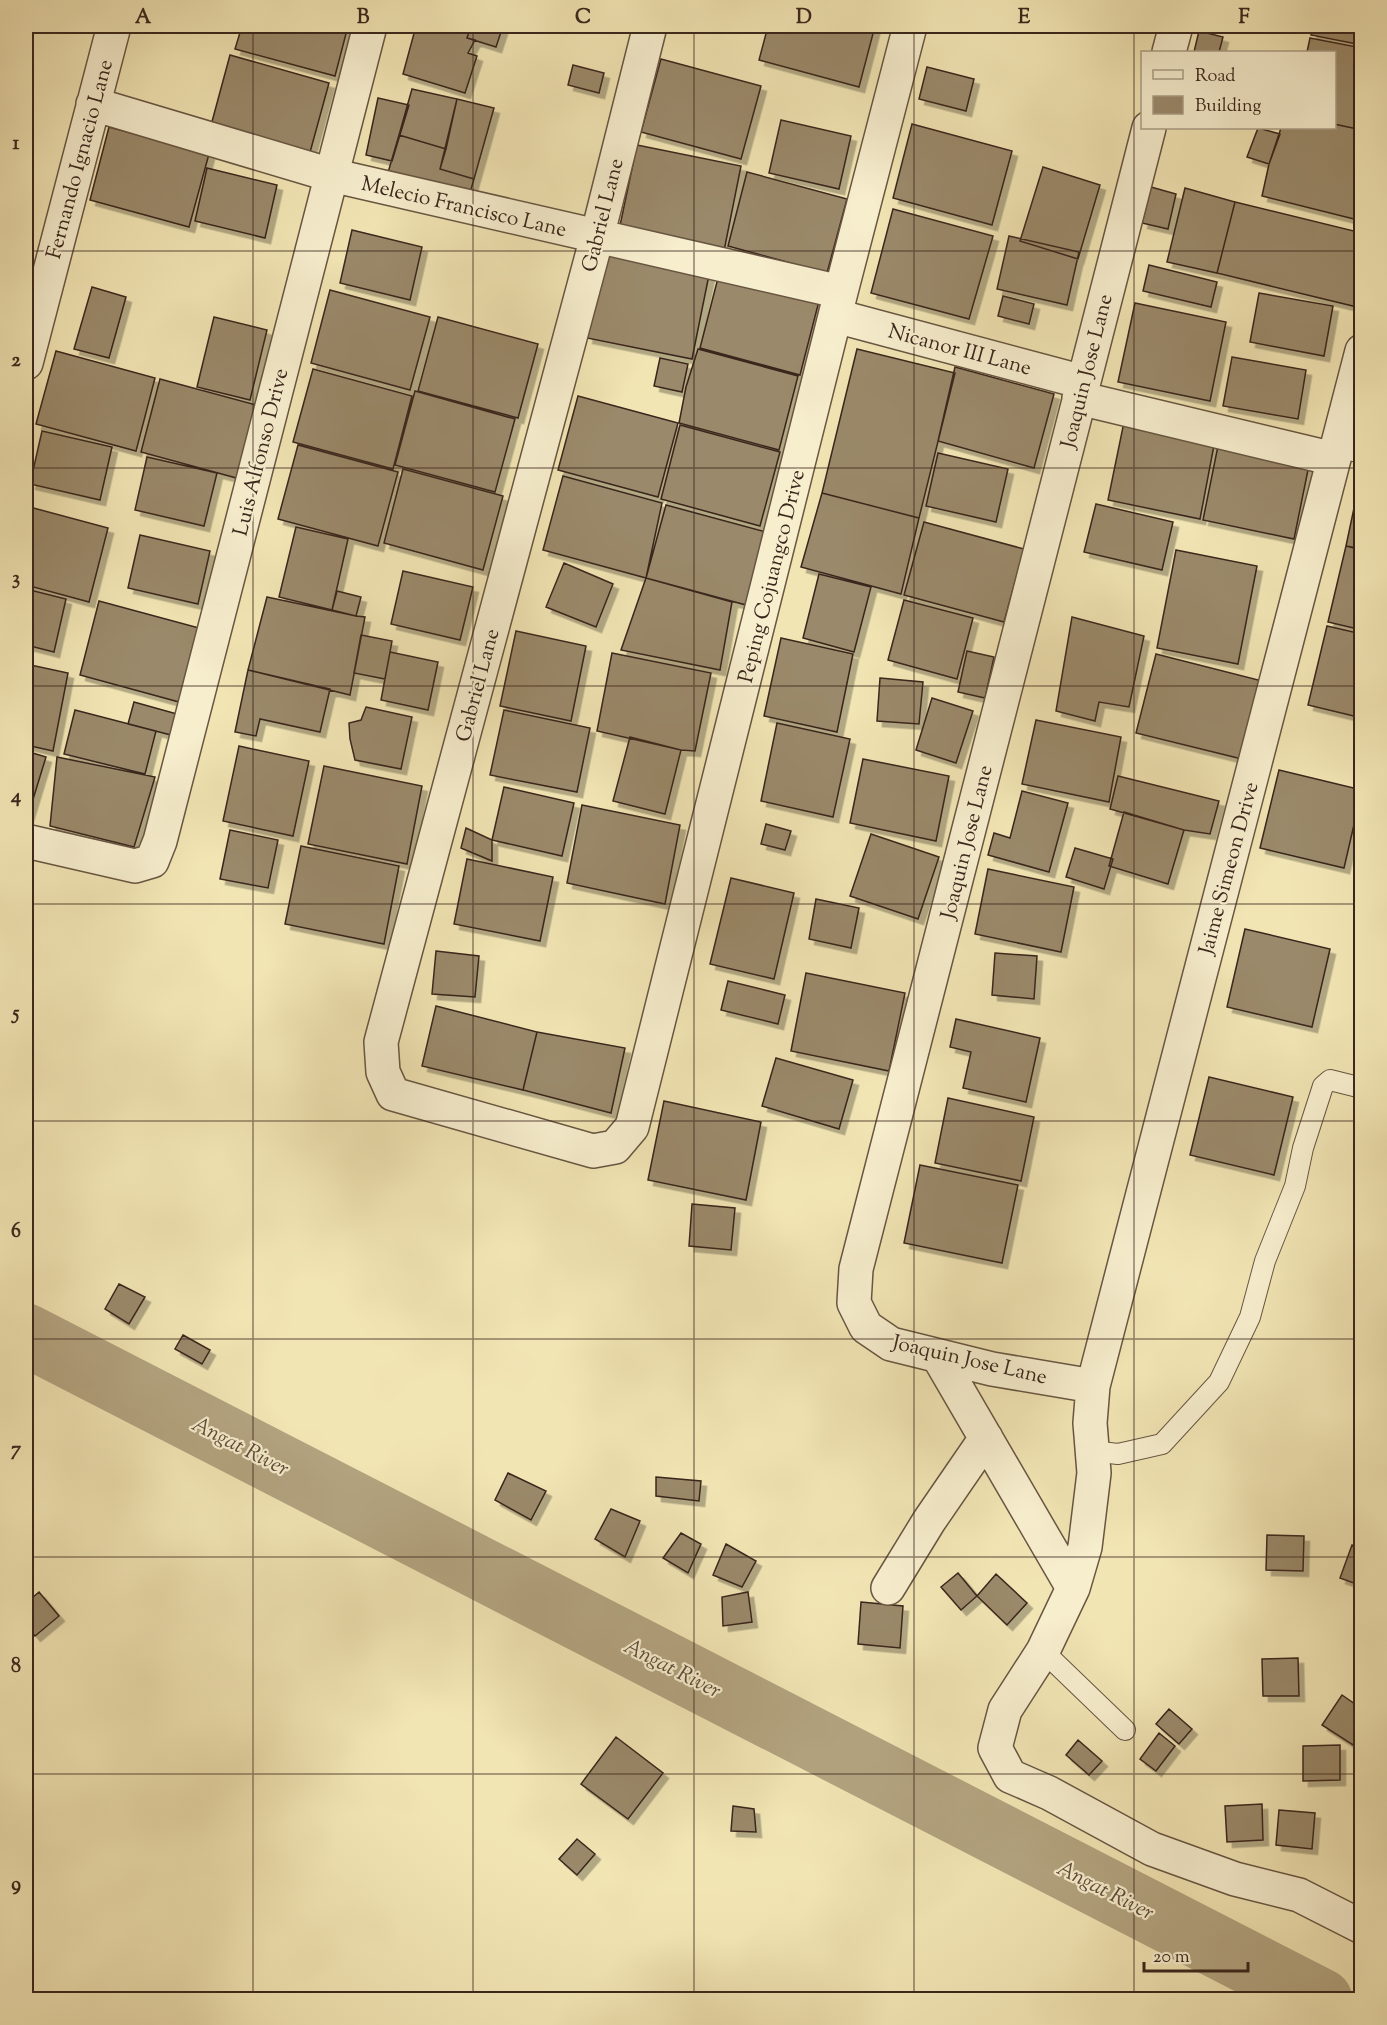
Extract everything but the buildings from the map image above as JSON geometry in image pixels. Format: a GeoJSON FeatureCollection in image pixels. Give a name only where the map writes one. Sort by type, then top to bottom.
{"type":"FeatureCollection","features":[{"type":"Feature","properties":{"kind":"street","name":"Fernando Ignacio Lane"},"geometry":{"type":"LineString","coordinates":[[26,363],[114,26]]}},
{"type":"Feature","properties":{"kind":"street","name":"Luis Alfonso Drive"},"geometry":{"type":"LineString","coordinates":[[26,841],[135,866],[152,861],[160,842],[370,26]]}},
{"type":"Feature","properties":{"kind":"street","name":"Gabriel Lane"},"geometry":{"type":"LineString","coordinates":[[632,1127],[615,1147],[593,1151],[393,1094],[383,1072],[381,1042],[597,237],[650,26]]}},
{"type":"Feature","properties":{"kind":"street","name":"Peping Cojuangco Drive"},"geometry":{"type":"LineString","coordinates":[[632,1127],[910,26]]}},
{"type":"Feature","properties":{"kind":"street"},"geometry":{"type":"LineString","coordinates":[[1169,51],[1176,26]]}},
{"type":"Feature","properties":{"kind":"street","name":"Melecio Francisco Lane"},"geometry":{"type":"LineString","coordinates":[[93,104],[331,175],[597,237],[838,304]]}},
{"type":"Feature","properties":{"kind":"street","name":"Joaquin Jose Lane"},"geometry":{"type":"LineString","coordinates":[[1093,1386],[992,1369],[891,1344],[866,1327],[854,1303],[856,1269],[1149,129]]}},
{"type":"Feature","properties":{"kind":"street","name":"Nicanor III Lane"},"geometry":{"type":"LineString","coordinates":[[838,304],[1081,390],[1344,453]]}},
{"type":"Feature","properties":{"kind":"street","name":"Jaime Simeon Drive"},"geometry":{"type":"LineString","coordinates":[[1362,351],[1344,453],[1093,1386],[1090,1423],[1094,1473],[1085,1546],[1073,1588],[1043,1651],[1005,1710],[995,1748],[1010,1776],[1049,1793],[1152,1849],[1235,1879],[1299,1895],[1362,1927]]}},
{"type":"Feature","properties":{"kind":"street"},"geometry":{"type":"LineString","coordinates":[[938,1356],[1073,1588]]}},
{"type":"Feature","properties":{"kind":"street"},"geometry":{"type":"LineString","coordinates":[[888,1588],[929,1521],[986,1438]]}},
{"type":"Feature","properties":{"kind":"lane"},"geometry":{"type":"LineString","coordinates":[[1092,1451],[1118,1454],[1162,1444],[1219,1382],[1250,1317],[1265,1261],[1295,1186],[1303,1148],[1323,1086],[1330,1080],[1362,1088]]}},
{"type":"Feature","properties":{"kind":"lane"},"geometry":{"type":"LineString","coordinates":[[1043,1651],[1125,1730]]}},
{"type":"Feature","properties":{"kind":"waterway","name":"Angat River"},"geometry":{"type":"LineString","coordinates":[[26,1335],[1321,2000]]}}]}
